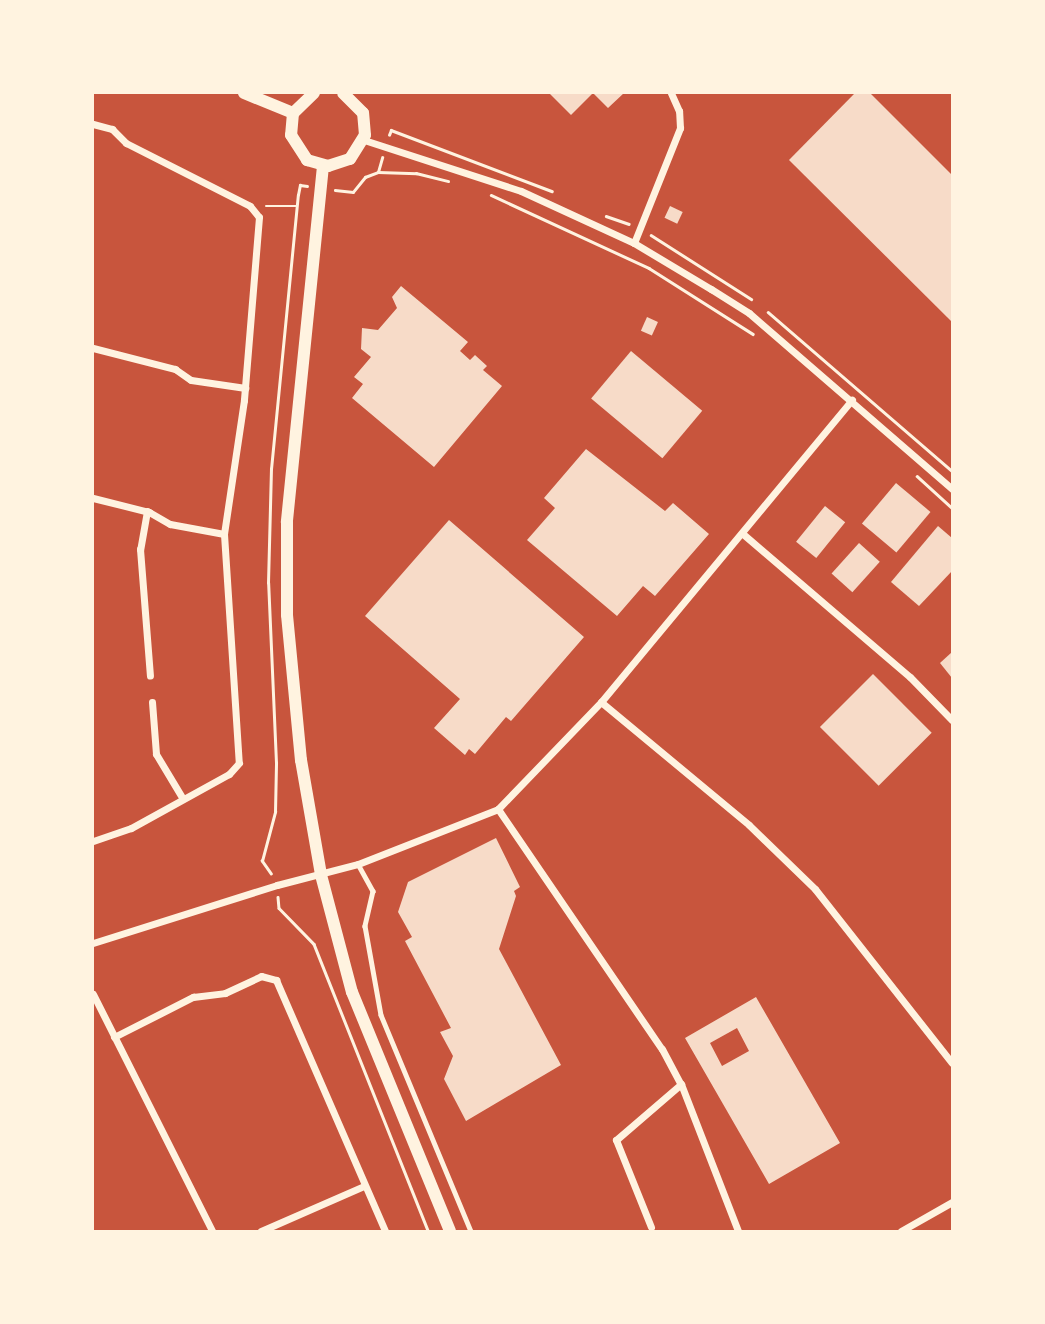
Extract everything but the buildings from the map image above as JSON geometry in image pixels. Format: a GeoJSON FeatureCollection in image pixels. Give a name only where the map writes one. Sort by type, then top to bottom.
{"type":"FeatureCollection","features":[{"type":"Feature","properties":{"kind":"main road"},"geometry":{"type":"LineString","coordinates":[[244,93],[293,113]]}},
{"type":"Feature","properties":{"kind":"main road"},"geometry":{"type":"LineString","coordinates":[[314,93],[293,113],[291,135],[297,149],[323,166],[349,159],[364,140],[363,113],[343,93]]}},
{"type":"Feature","properties":{"kind":"main road"},"geometry":{"type":"LineString","coordinates":[[323,166],[293,424],[287,615],[301,760],[321,875],[352,992],[450,1231]]}},
{"type":"Feature","properties":{"kind":"street"},"geometry":{"type":"LineString","coordinates":[[634,243],[680,128],[679,111],[671,93]]}},
{"type":"Feature","properties":{"kind":"street"},"geometry":{"type":"LineString","coordinates":[[93,124],[112,129],[126,143],[256,210],[245,388],[225,534],[239,763],[234,771],[131,828],[93,841]]}},
{"type":"Feature","properties":{"kind":"street"},"geometry":{"type":"LineString","coordinates":[[364,140],[521,191],[634,243],[749,313],[952,489]]}},
{"type":"Feature","properties":{"kind":"street"},"geometry":{"type":"LineString","coordinates":[[93,348],[176,369],[191,380],[245,388]]}},
{"type":"Feature","properties":{"kind":"street"},"geometry":{"type":"LineString","coordinates":[[93,943],[276,885],[358,864],[498,809],[601,702],[852,400]]}},
{"type":"Feature","properties":{"kind":"street"},"geometry":{"type":"LineString","coordinates":[[93,498],[147,511],[170,524],[225,534]]}},
{"type":"Feature","properties":{"kind":"street"},"geometry":{"type":"LineString","coordinates":[[147,511],[140,549],[150,676]]}},
{"type":"Feature","properties":{"kind":"street"},"geometry":{"type":"LineString","coordinates":[[743,534],[910,677],[952,720]]}},
{"type":"Feature","properties":{"kind":"street"},"geometry":{"type":"LineString","coordinates":[[152,702],[156,754],[183,799]]}},
{"type":"Feature","properties":{"kind":"street"},"geometry":{"type":"LineString","coordinates":[[601,702],[749,825],[815,889],[952,1063]]}},
{"type":"Feature","properties":{"kind":"street"},"geometry":{"type":"LineString","coordinates":[[498,809],[681,1084],[738,1231]]}},
{"type":"Feature","properties":{"kind":"street"},"geometry":{"type":"LineString","coordinates":[[114,1037],[193,997],[225,993],[261,976],[276,980],[385,1231]]}},
{"type":"Feature","properties":{"kind":"street"},"geometry":{"type":"LineString","coordinates":[[93,995],[212,1231]]}},
{"type":"Feature","properties":{"kind":"street"},"geometry":{"type":"LineString","coordinates":[[651,1227],[615,1140],[681,1084]]}},
{"type":"Feature","properties":{"kind":"street"},"geometry":{"type":"LineString","coordinates":[[261,1231],[364,1185]]}},
{"type":"Feature","properties":{"kind":"street"},"geometry":{"type":"LineString","coordinates":[[901,1231],[952,1202]]}},
{"type":"Feature","properties":{"kind":"lane"},"geometry":{"type":"LineString","coordinates":[[358,864],[373,891],[365,926],[381,1015],[471,1231]]}},
{"type":"Feature","properties":{"kind":"path"},"geometry":{"type":"LineString","coordinates":[[256,210],[271,204],[297,206],[300,185],[353,192],[365,177],[377,172],[416,173],[451,182]]}},
{"type":"Feature","properties":{"kind":"path"},"geometry":{"type":"LineString","coordinates":[[490,195],[649,268],[764,341]]}},
{"type":"Feature","properties":{"kind":"path"},"geometry":{"type":"LineString","coordinates":[[914,473],[952,508]]}},
{"type":"Feature","properties":{"kind":"path"},"geometry":{"type":"LineString","coordinates":[[276,885],[279,908],[317,951],[332,999],[428,1231]]}}]}
